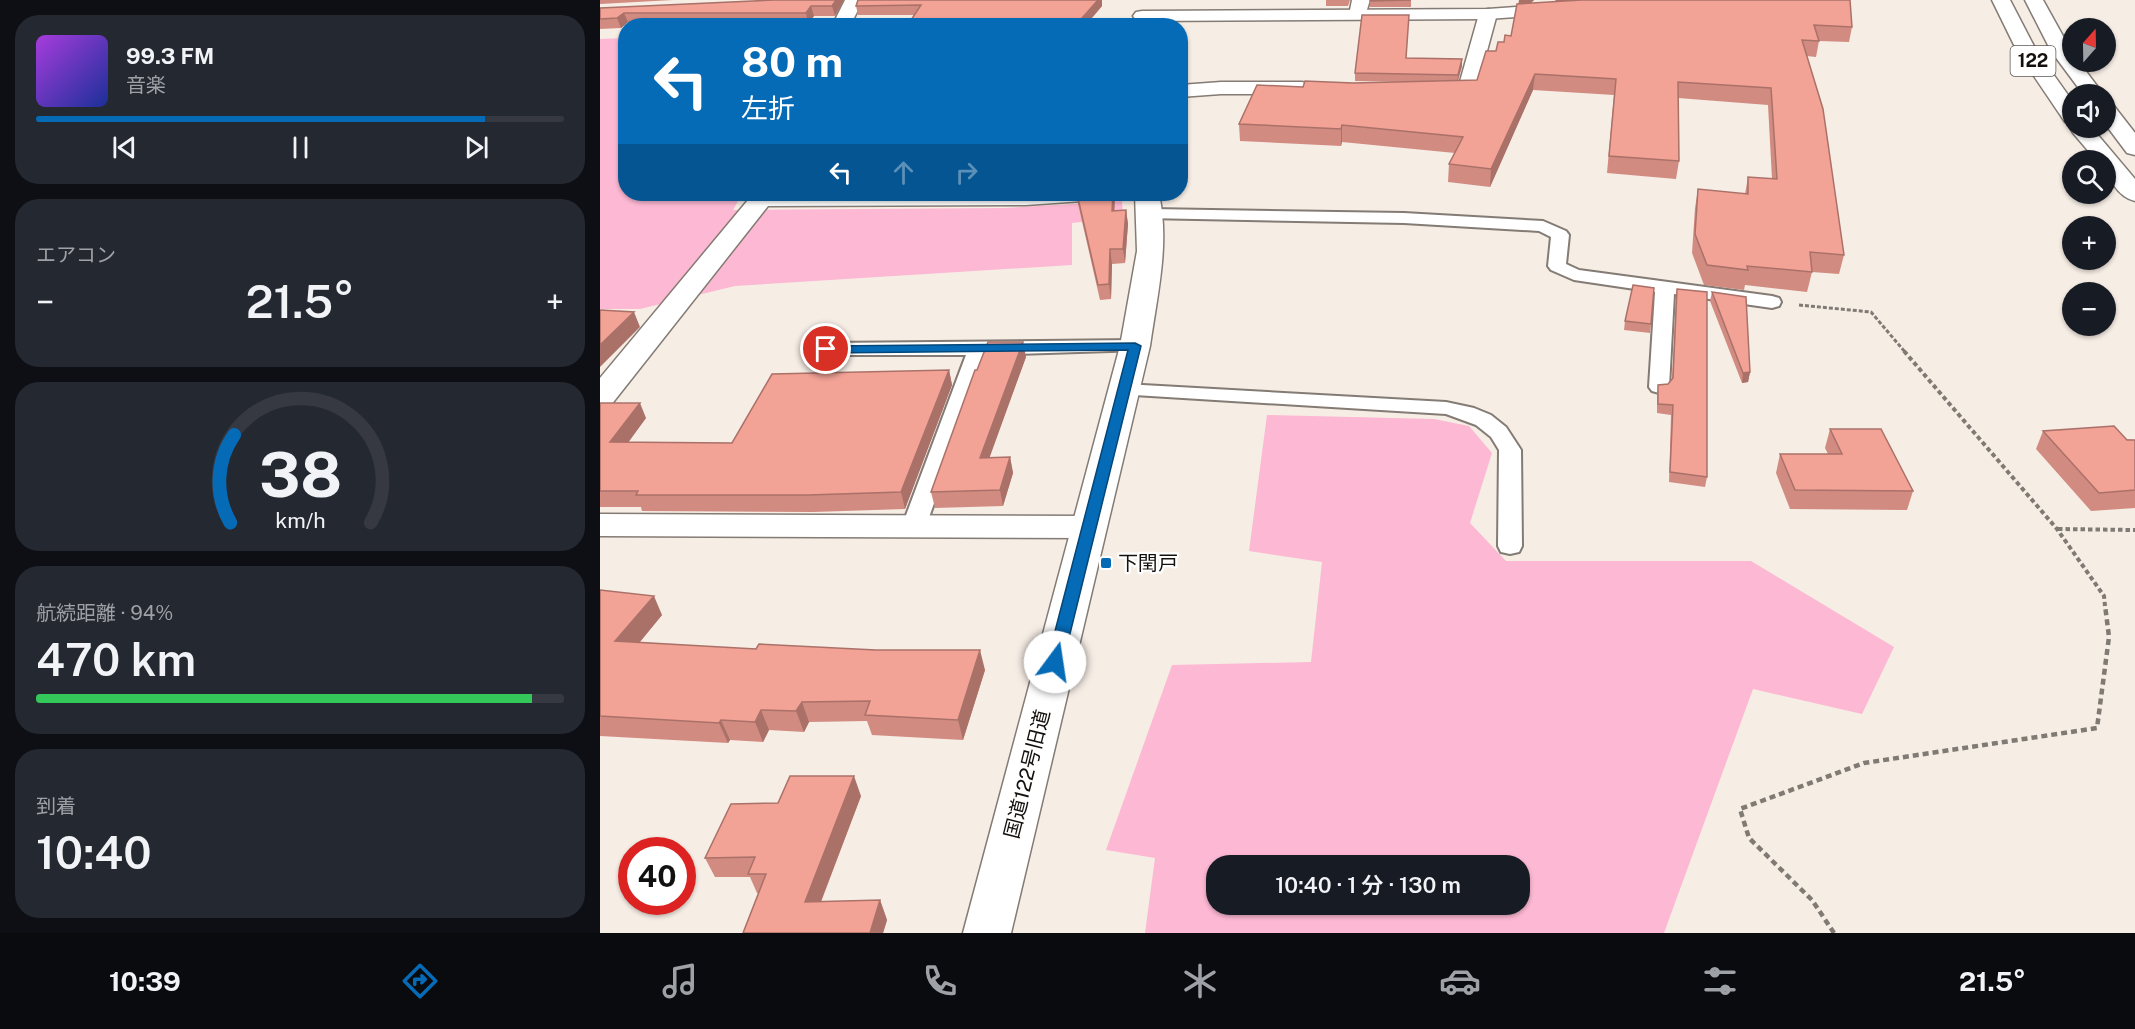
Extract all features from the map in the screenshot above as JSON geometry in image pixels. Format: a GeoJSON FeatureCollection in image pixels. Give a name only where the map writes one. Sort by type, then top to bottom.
{"type":"FeatureCollection","features":[{"type":"Feature","properties":{"kind":"main road"},"geometry":{"type":"LineString","coordinates":[[846,18],[854,0]]}},
{"type":"Feature","properties":{"kind":"main road"},"geometry":{"type":"LineString","coordinates":[[1143,14],[1360,8],[1488,14],[1540,5],[1615,5],[1643,0]]}},
{"type":"Feature","properties":{"kind":"main road","name":"122"},"geometry":{"type":"LineString","coordinates":[[2001,0],[2027,51],[2062,101]]}},
{"type":"Feature","properties":{"kind":"main road","name":"122"},"geometry":{"type":"LineString","coordinates":[[2034,0],[2061,51],[2086,84]]}},
{"type":"Feature","properties":{"kind":"main road"},"geometry":{"type":"LineString","coordinates":[[1414,91],[1468,91],[1488,14]]}},
{"type":"Feature","properties":{"kind":"main road"},"geometry":{"type":"LineString","coordinates":[[1188,91],[1272,87],[1326,90]]}},
{"type":"Feature","properties":{"kind":"main road"},"geometry":{"type":"LineString","coordinates":[[2116,124],[2135,148]]}},
{"type":"Feature","properties":{"kind":"main road"},"geometry":{"type":"LineString","coordinates":[[2089,138],[2135,194]]}},
{"type":"Feature","properties":{"kind":"main road"},"geometry":{"type":"LineString","coordinates":[[600,398],[760,201]]}},
{"type":"Feature","properties":{"kind":"main road","name":"国道122号旧道"},"geometry":{"type":"LineString","coordinates":[[987,933],[1135,346],[1150,257],[1149,204]]}},
{"type":"Feature","properties":{"kind":"main road"},"geometry":{"type":"LineString","coordinates":[[600,525],[1089,526]]}},
{"type":"Feature","properties":{"kind":"lane"},"geometry":{"type":"LineString","coordinates":[[1149,204],[1543,226],[1560,235],[1557,267],[1574,275],[1772,302]]}},
{"type":"Feature","properties":{"kind":"lane"},"geometry":{"type":"LineString","coordinates":[[1659,387],[1665,288]]}},
{"type":"Feature","properties":{"kind":"lane"},"geometry":{"type":"LineString","coordinates":[[826,349],[978,350],[1135,346]]}},
{"type":"Feature","properties":{"kind":"lane"},"geometry":{"type":"LineString","coordinates":[[914,526],[978,350]]}},
{"type":"Feature","properties":{"kind":"lane"},"geometry":{"type":"LineString","coordinates":[[1125,390],[1446,408],[1471,413],[1490,422],[1504,437],[1510,450],[1510,546]]}},
{"type":"Feature","properties":{"kind":"path"},"geometry":{"type":"LineString","coordinates":[[1772,302],[1871,312],[1979,441],[2057,529],[2104,596],[2109,637],[2097,728],[1864,763],[1740,809],[1749,838],[1812,900],[1834,933]]}},
{"type":"Feature","properties":{"kind":"path"},"geometry":{"type":"LineString","coordinates":[[2057,529],[2135,530]]}},
{"type":"Feature","properties":{"kind":"shaded area"},"geometry":{"type":"Polygon","coordinates":[[[618,38],[618,201],[738,201],[733,210],[1004,208],[1122,201],[1123,217],[1072,223],[1072,265],[735,286],[640,309],[600,309],[600,39],[618,38]]]}},
{"type":"Feature","properties":{"kind":"shaded area"},"geometry":{"type":"Polygon","coordinates":[[[1267,415],[1434,419],[1469,426],[1492,453],[1470,523],[1506,561],[1751,561],[1894,647],[1862,714],[1753,689],[1664,933],[1145,933],[1155,858],[1106,850],[1172,665],[1311,662],[1322,562],[1249,551],[1267,415]]]}},
{"type":"Feature","properties":{"kind":"building"},"geometry":{"type":"Polygon","coordinates":[[[774,0],[836,0],[832,6],[811,6],[806,13],[624,13],[617,18],[600,19],[600,8],[774,0]]]}},
{"type":"Feature","properties":{"kind":"building"},"geometry":{"type":"Polygon","coordinates":[[[858,0],[1098,0],[1082,18],[912,18],[921,5],[856,6],[858,0]]]}},
{"type":"Feature","properties":{"kind":"building"},"geometry":{"type":"Polygon","coordinates":[[[1581,0],[1850,0],[1852,27],[1814,25],[1819,41],[1802,40],[1823,109],[1844,255],[1810,252],[1812,272],[1747,266],[1748,270],[1707,265],[1695,234],[1698,189],[1748,194],[1748,177],[1777,179],[1771,88],[1678,82],[1679,161],[1609,156],[1616,79],[1535,74],[1491,169],[1449,164],[1463,137],[1342,125],[1341,129],[1239,124],[1257,85],[1303,87],[1305,81],[1353,83],[1477,80],[1486,51],[1496,51],[1498,42],[1504,42],[1505,35],[1511,36],[1517,4],[1581,0]]]}},
{"type":"Feature","properties":{"kind":"building"},"geometry":{"type":"Polygon","coordinates":[[[1362,15],[1409,15],[1406,58],[1462,59],[1458,75],[1355,73],[1362,15]]]}},
{"type":"Feature","properties":{"kind":"building"},"geometry":{"type":"Polygon","coordinates":[[[1079,201],[1113,201],[1112,211],[1126,210],[1123,249],[1110,249],[1109,284],[1098,285],[1079,201]]]}},
{"type":"Feature","properties":{"kind":"building"},"geometry":{"type":"Polygon","coordinates":[[[1633,285],[1654,288],[1651,324],[1625,321],[1633,285]]]}},
{"type":"Feature","properties":{"kind":"building"},"geometry":{"type":"Polygon","coordinates":[[[1677,289],[1707,292],[1707,477],[1670,472],[1673,405],[1658,404],[1658,385],[1668,384],[1673,378],[1677,289]]]}},
{"type":"Feature","properties":{"kind":"building"},"geometry":{"type":"Polygon","coordinates":[[[1712,292],[1746,297],[1750,372],[1743,373],[1712,292]]]}},
{"type":"Feature","properties":{"kind":"building"},"geometry":{"type":"Polygon","coordinates":[[[600,310],[634,312],[600,345],[600,310]]]}},
{"type":"Feature","properties":{"kind":"building"},"geometry":{"type":"Polygon","coordinates":[[[988,342],[1023,342],[980,458],[1010,457],[1000,490],[931,492],[975,370],[977,370],[988,342]]]}},
{"type":"Feature","properties":{"kind":"building"},"geometry":{"type":"Polygon","coordinates":[[[949,370],[901,492],[808,495],[636,495],[638,491],[600,491],[600,403],[640,403],[610,442],[732,443],[772,374],[949,370]]]}},
{"type":"Feature","properties":{"kind":"building"},"geometry":{"type":"Polygon","coordinates":[[[2114,426],[2127,440],[2135,440],[2135,490],[2099,493],[2043,431],[2114,426]]]}},
{"type":"Feature","properties":{"kind":"building"},"geometry":{"type":"Polygon","coordinates":[[[1830,429],[1881,429],[1913,491],[1795,490],[1780,454],[1842,454],[1830,429]]]}},
{"type":"Feature","properties":{"kind":"building"},"geometry":{"type":"Polygon","coordinates":[[[600,590],[654,596],[615,641],[756,649],[759,644],[876,650],[980,650],[958,720],[865,715],[870,701],[802,702],[796,711],[761,710],[755,722],[721,720],[719,723],[600,716],[600,590]]]}},
{"type":"Feature","properties":{"kind":"building"},"geometry":{"type":"Polygon","coordinates":[[[790,776],[854,776],[805,902],[880,900],[870,933],[743,933],[766,874],[748,874],[755,857],[705,858],[731,804],[778,803],[790,776]]]}},
{"type":"Feature","properties":{"kind":"place","name":"下閏戸"},"geometry":{"type":"Point","coordinates":[1106,563]}},
{"type":"Feature","properties":{"kind":"route"},"geometry":{"type":"LineString","coordinates":[[826,349],[978,350],[1135,346],[1055,662]]}}]}
